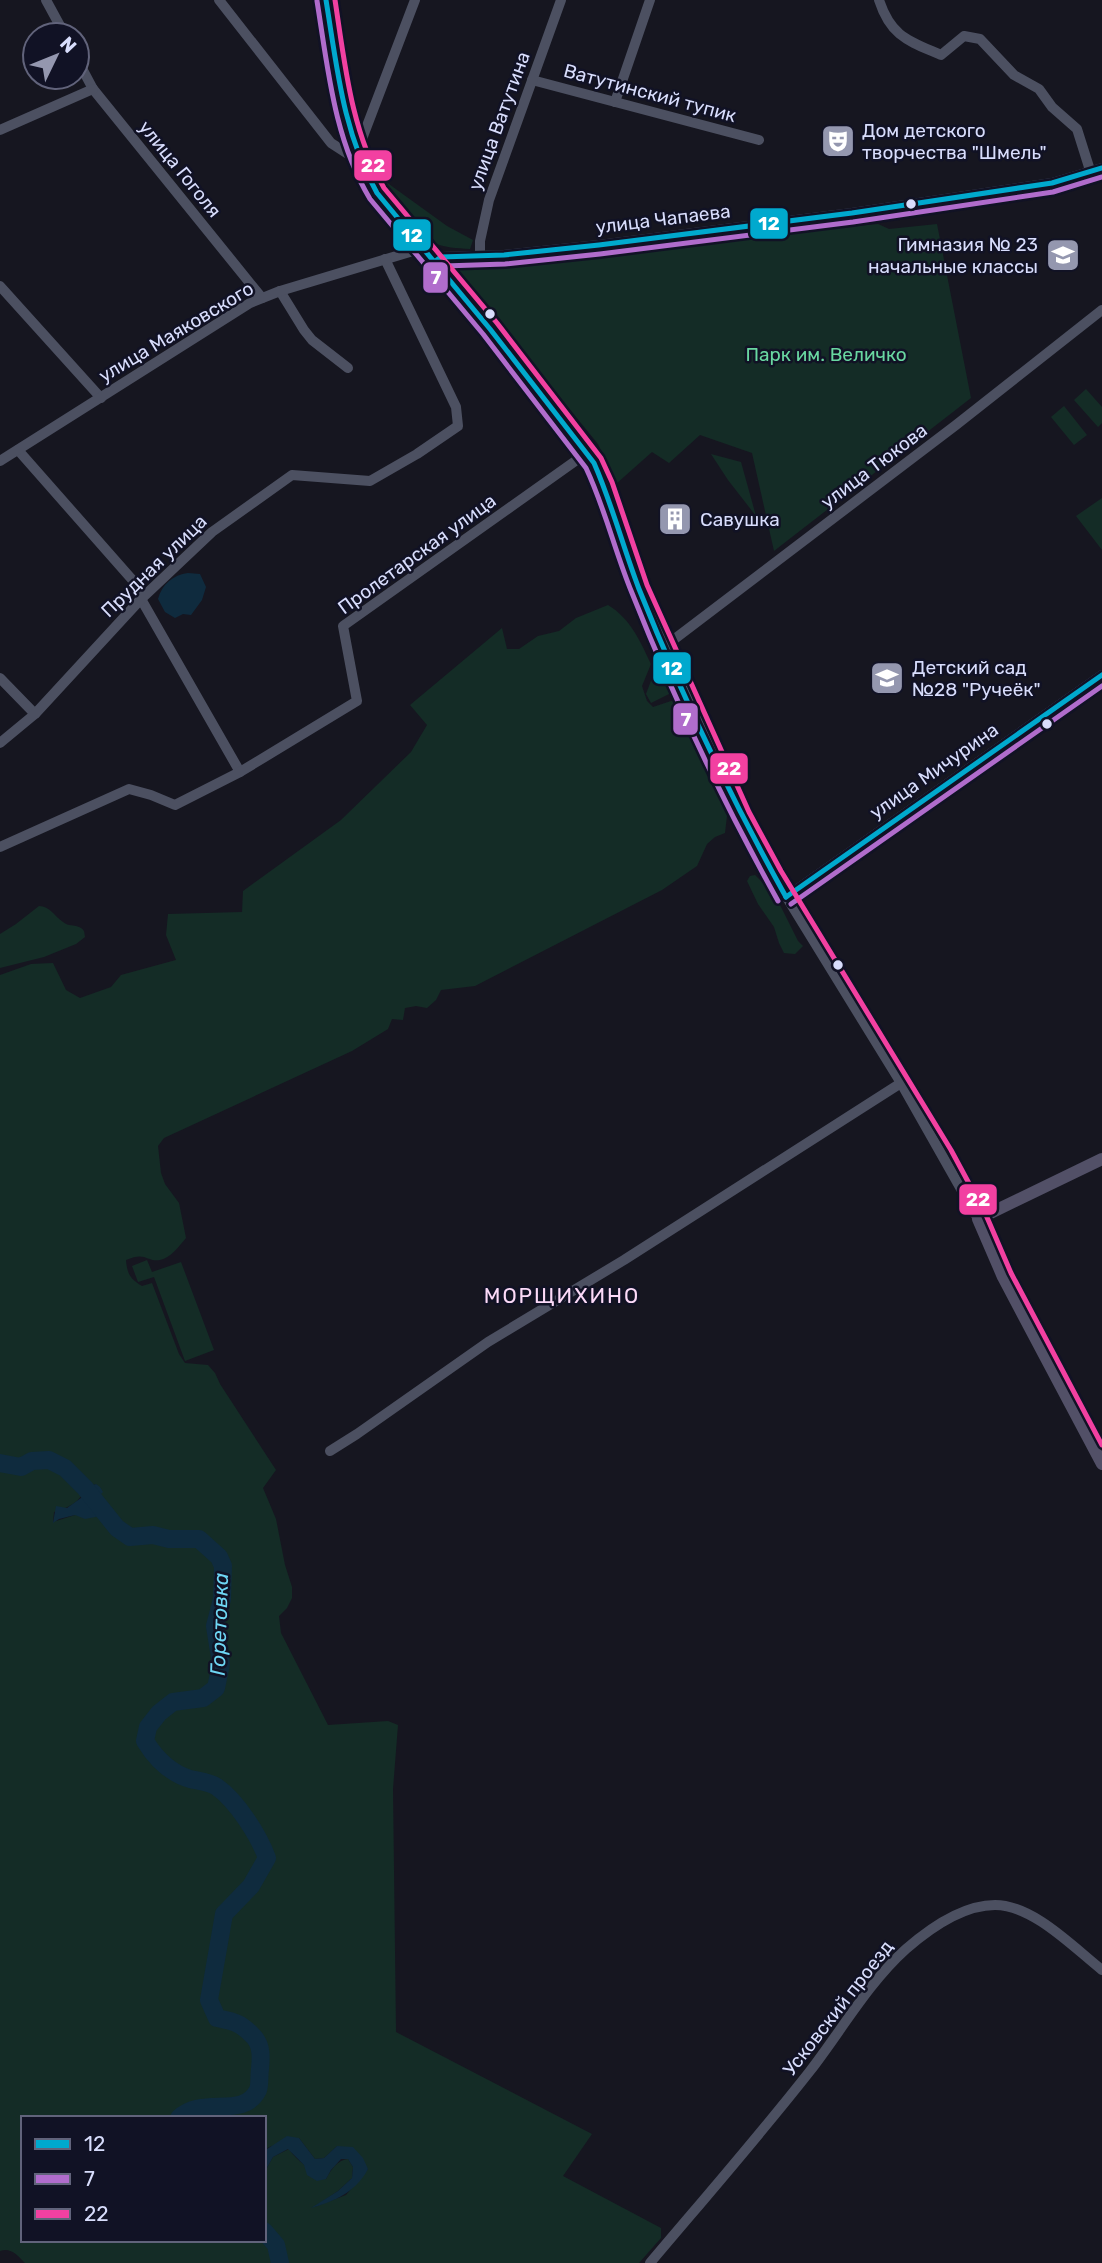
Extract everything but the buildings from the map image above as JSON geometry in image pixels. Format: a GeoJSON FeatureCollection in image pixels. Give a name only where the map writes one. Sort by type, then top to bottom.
{"type":"FeatureCollection","features":[{"type":"Feature","properties":{"kind":"main road"},"geometry":{"type":"LineString","coordinates":[[1102,1159],[978,1219],[1003,1277],[1102,1464]]}},
{"type":"Feature","properties":{"kind":"street"},"geometry":{"type":"LineString","coordinates":[[46,0],[57,21]]}},
{"type":"Feature","properties":{"kind":"street"},"geometry":{"type":"LineString","coordinates":[[219,0],[331,143],[348,154],[357,152]]}},
{"type":"Feature","properties":{"kind":"street"},"geometry":{"type":"LineString","coordinates":[[326,0],[344,103],[363,170],[377,193],[588,452],[600,473],[639,588],[741,817],[786,897],[901,1083],[978,1219]]}},
{"type":"Feature","properties":{"kind":"street"},"geometry":{"type":"LineString","coordinates":[[357,152],[415,0]]}},
{"type":"Feature","properties":{"kind":"street","name":"улица Ватутина"},"geometry":{"type":"LineString","coordinates":[[480,257],[480,241],[489,200],[561,0]]}},
{"type":"Feature","properties":{"kind":"street"},"geometry":{"type":"LineString","coordinates":[[615,102],[650,0]]}},
{"type":"Feature","properties":{"kind":"street"},"geometry":{"type":"LineString","coordinates":[[879,0],[885,18],[904,38],[941,55],[964,36],[980,39],[1014,75],[1039,89],[1052,107],[1077,129],[1089,167],[1088,173]]}},
{"type":"Feature","properties":{"kind":"street","name":"Ватутинский тупик"},"geometry":{"type":"LineString","coordinates":[[532,80],[759,141]]}},
{"type":"Feature","properties":{"kind":"street","name":"улица Гоголя"},"geometry":{"type":"LineString","coordinates":[[91,85],[262,298]]}},
{"type":"Feature","properties":{"kind":"street"},"geometry":{"type":"LineString","coordinates":[[0,130],[93,89]]}},
{"type":"Feature","properties":{"kind":"street","name":"улица Чапаева"},"geometry":{"type":"LineString","coordinates":[[434,262],[441,257],[480,257],[599,245],[862,212],[1052,183],[1102,168]]}},
{"type":"Feature","properties":{"kind":"street","name":"улица Маяковского"},"geometry":{"type":"LineString","coordinates":[[0,461],[250,303],[280,291],[423,248]]}},
{"type":"Feature","properties":{"kind":"street","name":"Прудная улица"},"geometry":{"type":"LineString","coordinates":[[0,743],[35,714],[141,599],[212,532],[292,475],[370,481],[458,426],[456,407],[386,260]]}},
{"type":"Feature","properties":{"kind":"street"},"geometry":{"type":"LineString","coordinates":[[0,286],[101,398]]}},
{"type":"Feature","properties":{"kind":"street"},"geometry":{"type":"LineString","coordinates":[[280,291],[312,340],[348,368]]}},
{"type":"Feature","properties":{"kind":"street","name":"улица Тюкова"},"geometry":{"type":"LineString","coordinates":[[664,647],[956,425],[1102,310]]}},
{"type":"Feature","properties":{"kind":"street"},"geometry":{"type":"LineString","coordinates":[[18,450],[136,584],[141,599],[240,772]]}},
{"type":"Feature","properties":{"kind":"street","name":"Пролетарская улица"},"geometry":{"type":"LineString","coordinates":[[0,847],[129,789],[175,805],[240,772],[357,701],[343,626],[588,452]]}},
{"type":"Feature","properties":{"kind":"street","name":"улица Мичурина"},"geometry":{"type":"LineString","coordinates":[[786,897],[1102,675]]}},
{"type":"Feature","properties":{"kind":"street"},"geometry":{"type":"LineString","coordinates":[[0,678],[35,714]]}},
{"type":"Feature","properties":{"kind":"street"},"geometry":{"type":"LineString","coordinates":[[330,1451],[488,1342],[624,1260],[901,1083]]}},
{"type":"Feature","properties":{"kind":"street","name":"Усковский проезд"},"geometry":{"type":"LineString","coordinates":[[650,2263],[783,2106],[888,1968],[921,1937],[969,1910],[992,1905],[1012,1906],[1032,1916],[1102,1970]]}},
{"type":"Feature","properties":{"kind":"green space"},"geometry":{"type":"Polygon","coordinates":[[[375,174],[447,226],[473,240],[470,249],[441,245],[425,237],[401,211],[375,174]]]}},
{"type":"Feature","properties":{"kind":"green space","name":"Парк им. Величко"},"geometry":{"type":"Polygon","coordinates":[[[878,224],[889,229],[937,224],[971,398],[774,551],[752,453],[700,435],[669,463],[652,452],[616,484],[598,444],[453,266],[878,224]]]}},
{"type":"Feature","properties":{"kind":"green space"},"geometry":{"type":"Polygon","coordinates":[[[1086,389],[1102,407],[1102,423],[1098,427],[1074,400],[1086,389]]]}},
{"type":"Feature","properties":{"kind":"green space"},"geometry":{"type":"Polygon","coordinates":[[[1064,406],[1087,435],[1074,445],[1051,417],[1064,406]]]}},
{"type":"Feature","properties":{"kind":"green space"},"geometry":{"type":"Polygon","coordinates":[[[711,454],[741,462],[756,516],[728,480],[711,454]]]}},
{"type":"Feature","properties":{"kind":"green space"},"geometry":{"type":"Polygon","coordinates":[[[1102,498],[1102,550],[1076,516],[1102,498]]]}},
{"type":"Feature","properties":{"kind":"green space"},"geometry":{"type":"Polygon","coordinates":[[[608,605],[623,617],[634,631],[651,664],[642,686],[647,701],[653,707],[674,700],[727,816],[725,833],[707,844],[697,866],[662,890],[475,986],[441,990],[436,1000],[427,1008],[405,1008],[403,1020],[392,1019],[388,1029],[352,1051],[164,1138],[158,1146],[161,1173],[165,1184],[179,1203],[186,1238],[164,1259],[138,1256],[126,1260],[128,1272],[135,1281],[142,1286],[152,1283],[179,1354],[185,1363],[208,1365],[215,1373],[276,1470],[263,1488],[276,1519],[292,1587],[292,1598],[279,1616],[281,1633],[328,1725],[388,1721],[398,1725],[393,1789],[396,2032],[592,2134],[563,2176],[661,2228],[661,2238],[639,2263],[286,2263],[284,2260],[283,2263],[25,2263],[11,2251],[0,2251],[0,975],[31,964],[53,963],[66,990],[80,998],[111,987],[121,975],[176,960],[166,935],[168,914],[242,912],[243,891],[341,820],[411,752],[427,725],[410,705],[502,628],[507,649],[519,649],[538,636],[559,631],[576,618],[608,605]],[[96,1484],[85,1488],[73,1504],[54,1512],[53,1522],[75,1515],[102,1516],[117,1527],[96,1484]]]}},
{"type":"Feature","properties":{"kind":"green space"},"geometry":{"type":"Polygon","coordinates":[[[660,670],[670,683],[671,693],[651,703],[646,694],[652,678],[660,670]]]}},
{"type":"Feature","properties":{"kind":"green space"},"geometry":{"type":"Polygon","coordinates":[[[755,875],[775,895],[803,946],[795,954],[784,953],[774,927],[758,904],[747,881],[750,876],[755,875]]]}},
{"type":"Feature","properties":{"kind":"green space"},"geometry":{"type":"Polygon","coordinates":[[[39,906],[49,909],[65,924],[81,928],[85,937],[76,944],[44,957],[0,968],[0,934],[39,906]]]}},
{"type":"Feature","properties":{"kind":"green space"},"geometry":{"type":"Polygon","coordinates":[[[147,1260],[152,1272],[181,1262],[214,1350],[185,1361],[154,1277],[138,1282],[132,1266],[147,1260]]]}},
{"type":"Feature","properties":{"kind":"water"},"geometry":{"type":"Polygon","coordinates":[[[188,573],[200,574],[206,587],[202,600],[191,615],[183,614],[175,618],[165,612],[158,599],[169,581],[188,573]]]}},
{"type":"Feature","properties":{"kind":"water"},"geometry":{"type":"Polygon","coordinates":[[[96,1484],[103,1492],[99,1496],[100,1501],[119,1527],[101,1516],[85,1519],[75,1515],[53,1523],[56,1506],[67,1508],[81,1498],[85,1488],[96,1484]]]}},
{"type":"Feature","properties":{"kind":"water"},"geometry":{"type":"Polygon","coordinates":[[[287,2136],[299,2138],[315,2159],[324,2158],[337,2146],[353,2147],[368,2169],[344,2195],[311,2208],[338,2191],[352,2178],[353,2167],[348,2159],[341,2159],[326,2179],[317,2181],[307,2175],[304,2165],[288,2149],[273,2157],[266,2169],[266,2150],[287,2136]]]}},
{"type":"Feature","properties":{"kind":"waterway","name":"Горетовка"},"geometry":{"type":"LineString","coordinates":[[0,1463],[21,1467],[32,1461],[49,1460],[65,1468],[117,1528],[130,1537],[153,1535],[169,1539],[199,1539],[219,1557],[223,1566],[222,1599],[215,1626],[221,1664],[216,1688],[203,1698],[173,1702],[159,1713],[148,1727],[145,1741],[170,1769],[190,1779],[214,1785],[225,1793],[259,1840],[267,1858],[251,1886],[224,1914],[209,2000],[217,2018],[242,2026],[257,2041],[261,2056],[259,2083],[258,2090],[243,2104],[199,2108],[182,2116]]}},
{"type":"Feature","properties":{"kind":"waterway","name":"Горетовка"},"geometry":{"type":"LineString","coordinates":[[266,2233],[276,2245],[280,2263]]}},
{"type":"Feature","properties":{"kind":"transit line","name":"12"},"geometry":{"type":"LineString","coordinates":[[326,0],[343,99],[365,170],[377,193],[490,329],[594,463],[639,589],[689,706],[726,784],[786,897]]}},
{"type":"Feature","properties":{"kind":"transit line","name":"22"},"geometry":{"type":"LineString","coordinates":[[335,0],[351,97],[364,143],[384,188],[497,323],[601,458],[612,482],[647,585],[749,812],[781,871],[951,1150],[986,1215],[1011,1273],[1102,1445]]}},
{"type":"Feature","properties":{"kind":"transit line","name":"7"},"geometry":{"type":"LineString","coordinates":[[317,1],[334,103],[340,128],[358,176],[370,199],[483,334],[586,468],[626,577],[682,711],[778,901]]}},
{"type":"Feature","properties":{"kind":"transit line","name":"12"},"geometry":{"type":"LineString","coordinates":[[434,262],[441,257],[504,255],[599,245],[852,213],[1052,183],[1102,168]]}},
{"type":"Feature","properties":{"kind":"transit line","name":"7"},"geometry":{"type":"LineString","coordinates":[[439,269],[444,266],[505,264],[600,254],[853,222],[1053,192],[1102,177]]}},
{"type":"Feature","properties":{"kind":"transit line","name":"12"},"geometry":{"type":"LineString","coordinates":[[786,897],[1102,675]]}},
{"type":"Feature","properties":{"kind":"transit line","name":"7"},"geometry":{"type":"LineString","coordinates":[[791,904],[1102,686]]}},
{"type":"Feature","properties":{"kind":"place","name":"Дом детского творчества \"Шмель\""},"geometry":{"type":"Point","coordinates":[838,141]}},
{"type":"Feature","properties":{"kind":"place","name":"Гимназия № 23 начальные классы"},"geometry":{"type":"Point","coordinates":[1063,255]}},
{"type":"Feature","properties":{"kind":"place","name":"Савушка"},"geometry":{"type":"Point","coordinates":[675,519]}},
{"type":"Feature","properties":{"kind":"place","name":"Детский сад №28 \"Ручеёк\""},"geometry":{"type":"Point","coordinates":[887,678]}},
{"type":"Feature","properties":{"kind":"district","name":"МОРЩИХИНО"},"geometry":{"type":"Point","coordinates":[562,1295]}}]}
